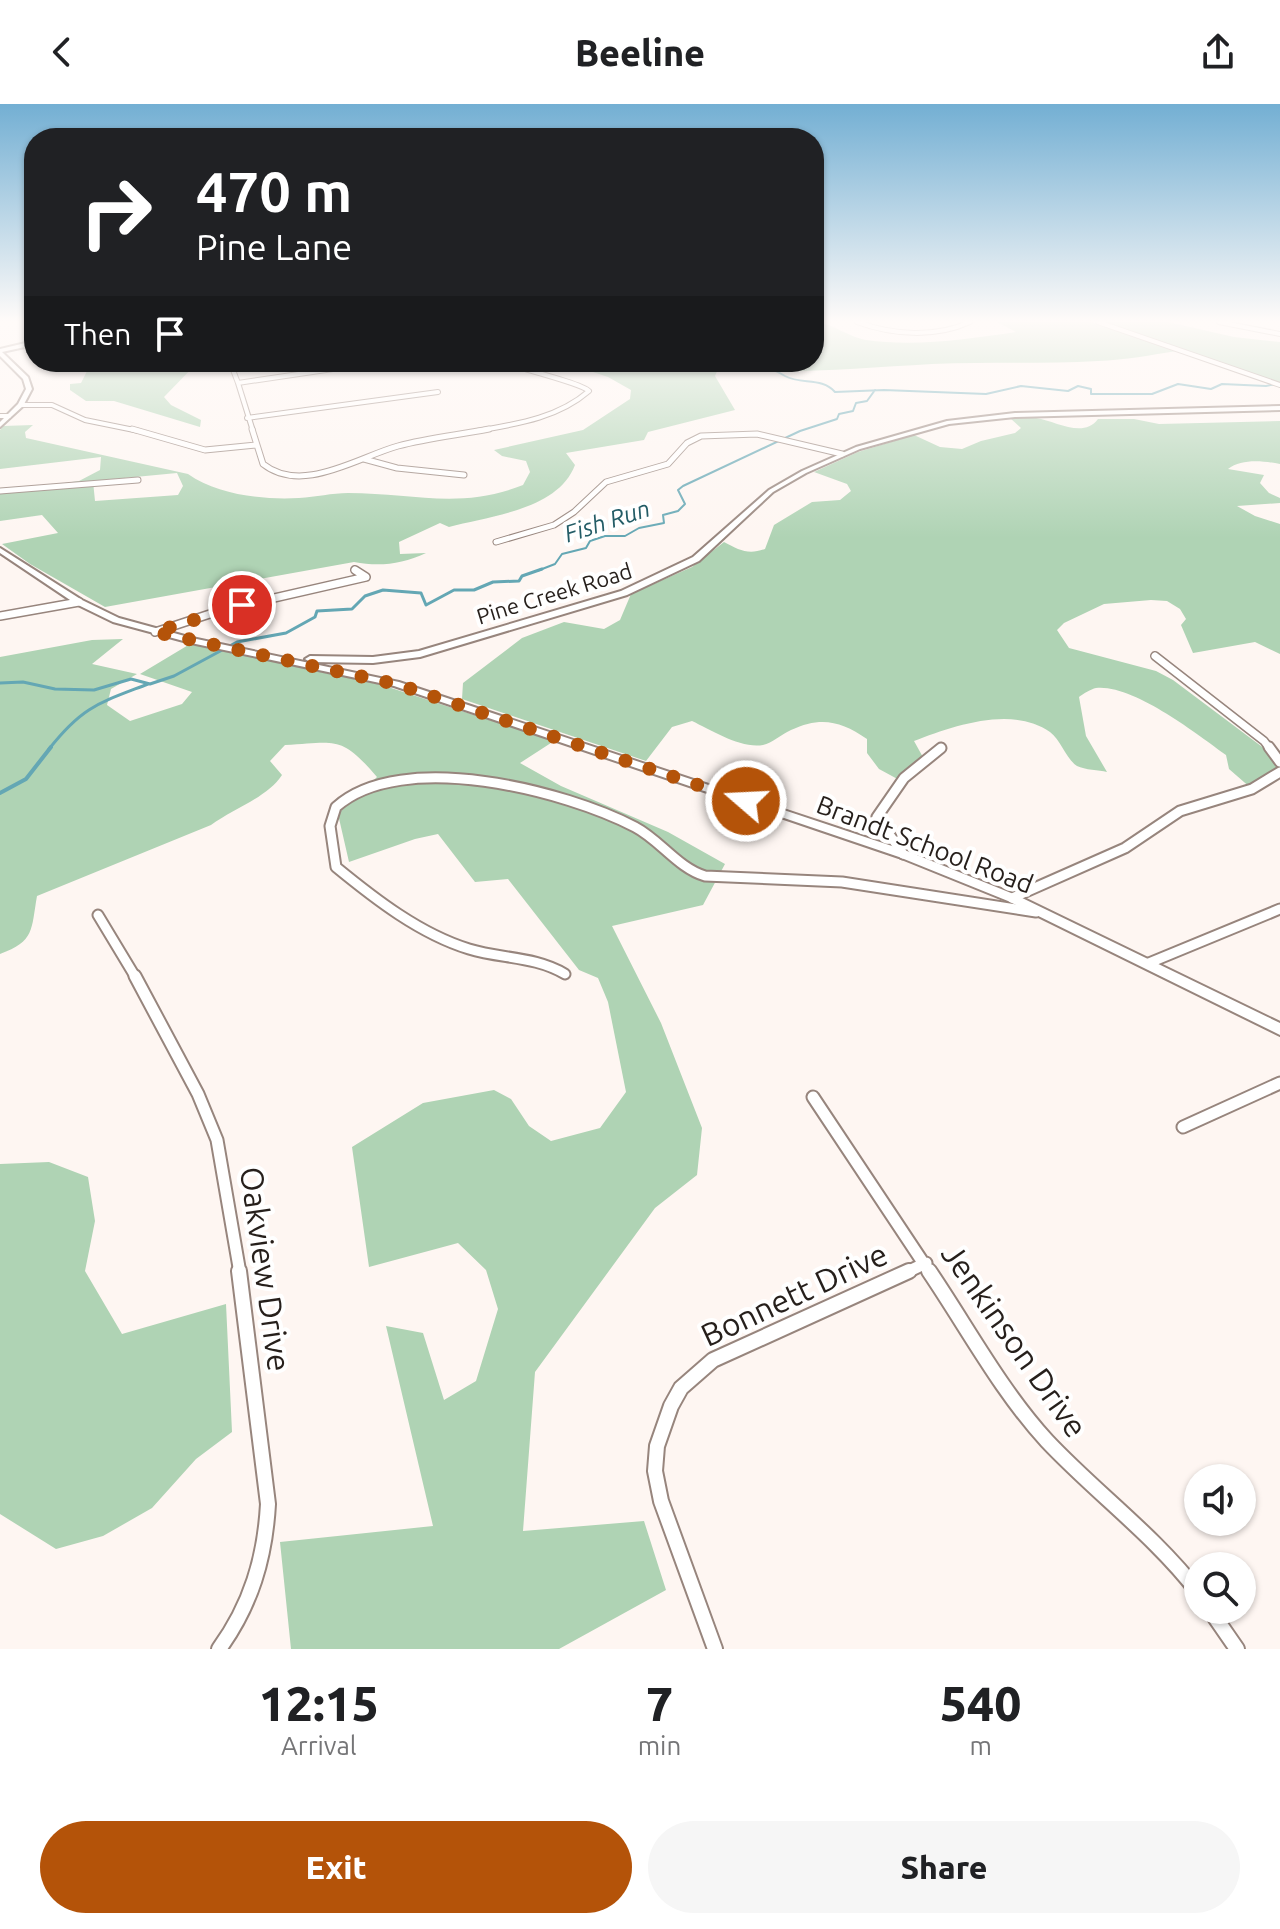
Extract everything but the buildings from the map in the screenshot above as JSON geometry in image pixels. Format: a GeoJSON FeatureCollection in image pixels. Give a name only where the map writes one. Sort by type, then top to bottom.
{"type":"FeatureCollection","features":[{"type":"Feature","properties":{"kind":"street"},"geometry":{"type":"LineString","coordinates":[[0,425],[21,405],[26,394]]}},
{"type":"Feature","properties":{"kind":"street"},"geometry":{"type":"LineString","coordinates":[[241,394],[266,468],[280,473],[326,472],[415,441],[528,422],[577,401],[585,394]]}},
{"type":"Feature","properties":{"kind":"street"},"geometry":{"type":"LineString","coordinates":[[247,418],[423,394]]}},
{"type":"Feature","properties":{"kind":"street"},"geometry":{"type":"LineString","coordinates":[[21,405],[52,405],[85,420],[124,427],[205,450],[256,445]]}},
{"type":"Feature","properties":{"kind":"street","name":"Pine Creek Road"},"geometry":{"type":"LineString","coordinates":[[275,657],[373,660],[405,656],[624,593],[696,559],[771,491],[832,458],[949,422],[976,418],[1280,408]]}},
{"type":"Feature","properties":{"kind":"street"},"geometry":{"type":"LineString","coordinates":[[0,416],[9,416]]}},
{"type":"Feature","properties":{"kind":"street"},"geometry":{"type":"LineString","coordinates":[[496,542],[554,525],[606,482],[668,464],[687,443],[701,436],[757,434],[842,454]]}},
{"type":"Feature","properties":{"kind":"street"},"geometry":{"type":"LineString","coordinates":[[810,448],[832,458]]}},
{"type":"Feature","properties":{"kind":"street"},"geometry":{"type":"LineString","coordinates":[[364,459],[397,468],[464,475]]}},
{"type":"Feature","properties":{"kind":"street"},"geometry":{"type":"LineString","coordinates":[[0,491],[138,480]]}},
{"type":"Feature","properties":{"kind":"street","name":"Brandt School Road"},"geometry":{"type":"LineString","coordinates":[[0,550],[79,602],[116,620],[155,632],[396,684],[903,854],[1012,898],[1280,1029]]}},
{"type":"Feature","properties":{"kind":"street"},"geometry":{"type":"LineString","coordinates":[[155,632],[222,610],[366,577],[355,570]]}},
{"type":"Feature","properties":{"kind":"street"},"geometry":{"type":"LineString","coordinates":[[0,616],[79,602]]}},
{"type":"Feature","properties":{"kind":"street"},"geometry":{"type":"LineString","coordinates":[[1155,656],[1264,741],[1280,762]]}},
{"type":"Feature","properties":{"kind":"street"},"geometry":{"type":"LineString","coordinates":[[903,854],[877,817],[918,765],[941,748]]}},
{"type":"Feature","properties":{"kind":"street"},"geometry":{"type":"LineString","coordinates":[[1012,898],[1125,848],[1180,811],[1252,789],[1280,772]]}},
{"type":"Feature","properties":{"kind":"street"},"geometry":{"type":"LineString","coordinates":[[565,974],[541,963],[467,948],[419,925],[356,884],[336,867],[330,819],[335,806],[362,790],[388,782],[453,780],[501,783],[551,793],[625,822],[661,843],[700,875],[729,880],[804,878],[885,884],[1043,913]]}},
{"type":"Feature","properties":{"kind":"street"},"geometry":{"type":"LineString","coordinates":[[1149,963],[1280,909]]}},
{"type":"Feature","properties":{"kind":"street","name":"Oakview Drive"},"geometry":{"type":"LineString","coordinates":[[98,915],[198,1094],[217,1140],[226,1179],[250,1343],[268,1504],[266,1541],[258,1576],[219,1649]]}},
{"type":"Feature","properties":{"kind":"street"},"geometry":{"type":"LineString","coordinates":[[1183,1127],[1280,1083]]}},
{"type":"Feature","properties":{"kind":"street","name":"Jenkinson Drive"},"geometry":{"type":"LineString","coordinates":[[813,1097],[1045,1441],[1165,1551],[1184,1575]]}},
{"type":"Feature","properties":{"kind":"street","name":"Bonnett Drive"},"geometry":{"type":"LineString","coordinates":[[715,1649],[661,1501],[655,1471],[662,1423],[671,1406],[681,1388],[713,1360],[926,1263]]}},
{"type":"Feature","properties":{"kind":"street"},"geometry":{"type":"LineString","coordinates":[[1220,1624],[1237,1649]]}},
{"type":"Feature","properties":{"kind":"green space"},"geometry":{"type":"Polygon","coordinates":[[[76,394],[167,394],[164,397],[171,405],[201,420],[200,427],[114,401],[86,401],[76,394]]]}},
{"type":"Feature","properties":{"kind":"green space"},"geometry":{"type":"Polygon","coordinates":[[[631,394],[726,394],[735,410],[648,432],[644,440],[566,453],[575,465],[554,492],[521,509],[449,527],[440,523],[399,542],[400,554],[426,553],[391,564],[354,562],[105,607],[30,564],[2,544],[58,533],[42,515],[0,521],[0,492],[79,481],[100,470],[101,457],[0,469],[0,430],[3,426],[33,425],[25,432],[26,438],[188,474],[213,487],[241,495],[285,498],[348,493],[457,499],[500,493],[523,485],[530,472],[526,461],[502,456],[494,450],[583,430],[630,399],[631,394]],[[177,473],[93,481],[95,501],[178,495],[183,486],[177,473]]]}},
{"type":"Feature","properties":{"kind":"green space"},"geometry":{"type":"Polygon","coordinates":[[[1033,417],[1077,428],[1092,425],[1098,419],[1134,419],[1159,424],[1280,421],[1280,464],[1246,462],[1228,469],[1264,475],[1260,483],[1269,493],[1280,498],[1280,503],[1237,506],[1280,524],[1280,654],[1255,642],[1193,653],[1181,625],[1186,619],[1180,609],[1167,601],[1104,604],[1064,623],[1057,630],[1069,648],[1156,671],[1173,680],[1265,749],[1275,753],[1280,762],[1280,772],[1252,789],[1229,769],[1226,755],[1199,735],[1146,702],[1111,689],[1096,688],[1079,697],[1086,736],[1107,772],[1077,766],[1054,735],[1035,724],[1001,719],[964,724],[914,741],[924,759],[903,782],[879,769],[867,753],[867,739],[830,722],[802,726],[766,744],[754,745],[726,738],[692,721],[672,727],[646,761],[462,699],[463,683],[522,638],[564,622],[604,629],[620,620],[631,594],[692,567],[724,542],[744,551],[765,549],[774,525],[812,502],[840,500],[851,491],[847,484],[814,472],[858,452],[914,435],[940,447],[962,449],[1015,433],[1021,428],[1010,418],[1033,417]]]}},
{"type":"Feature","properties":{"kind":"green space"},"geometry":{"type":"Polygon","coordinates":[[[123,639],[92,664],[137,674],[111,689],[107,705],[130,721],[182,704],[192,692],[140,674],[190,644],[382,685],[554,741],[520,763],[561,786],[668,832],[725,864],[703,905],[612,926],[661,1023],[702,1128],[697,1175],[655,1208],[535,1372],[523,1531],[644,1521],[666,1590],[559,1649],[291,1649],[280,1542],[433,1526],[386,1326],[423,1333],[444,1400],[476,1381],[498,1309],[486,1270],[458,1243],[369,1267],[352,1147],[423,1103],[494,1090],[511,1099],[529,1126],[551,1141],[600,1128],[626,1092],[608,1002],[598,978],[579,970],[508,879],[475,882],[438,834],[349,862],[338,814],[377,777],[355,754],[337,744],[327,743],[285,745],[270,761],[282,775],[276,783],[211,825],[37,896],[34,918],[26,939],[0,954],[0,657],[92,640],[123,639]]]}},
{"type":"Feature","properties":{"kind":"green space"},"geometry":{"type":"Polygon","coordinates":[[[49,1162],[88,1177],[95,1221],[85,1271],[122,1334],[226,1304],[232,1432],[196,1459],[152,1508],[103,1536],[56,1549],[0,1514],[0,1164],[49,1162]]]}},
{"type":"Feature","properties":{"kind":"waterway","name":"Fish Run"},"geometry":{"type":"LineString","coordinates":[[537,571],[555,564],[562,554],[586,548],[590,541],[605,536],[625,536],[639,528],[664,523],[663,515],[678,511],[685,504],[678,490],[683,486],[800,431],[837,419],[839,414],[853,411],[856,403],[867,401],[872,394]]}},
{"type":"Feature","properties":{"kind":"waterway","name":"Fish Run"},"geometry":{"type":"LineString","coordinates":[[0,683],[23,682],[55,689],[94,690],[131,679],[150,684],[174,676],[237,642],[286,633],[315,617],[317,611],[352,609],[365,596],[383,590],[421,593],[426,605],[454,590],[474,590],[493,582],[519,581],[522,576],[542,569]]}},
{"type":"Feature","properties":{"kind":"waterway"},"geometry":{"type":"LineString","coordinates":[[49,749],[82,715],[148,684]]}},
{"type":"Feature","properties":{"kind":"waterway"},"geometry":{"type":"LineString","coordinates":[[0,793],[26,779],[51,747]]}},
{"type":"Feature","properties":{"kind":"route"},"geometry":{"type":"LineString","coordinates":[[242,605],[155,632],[396,684],[746,801]]}}]}
